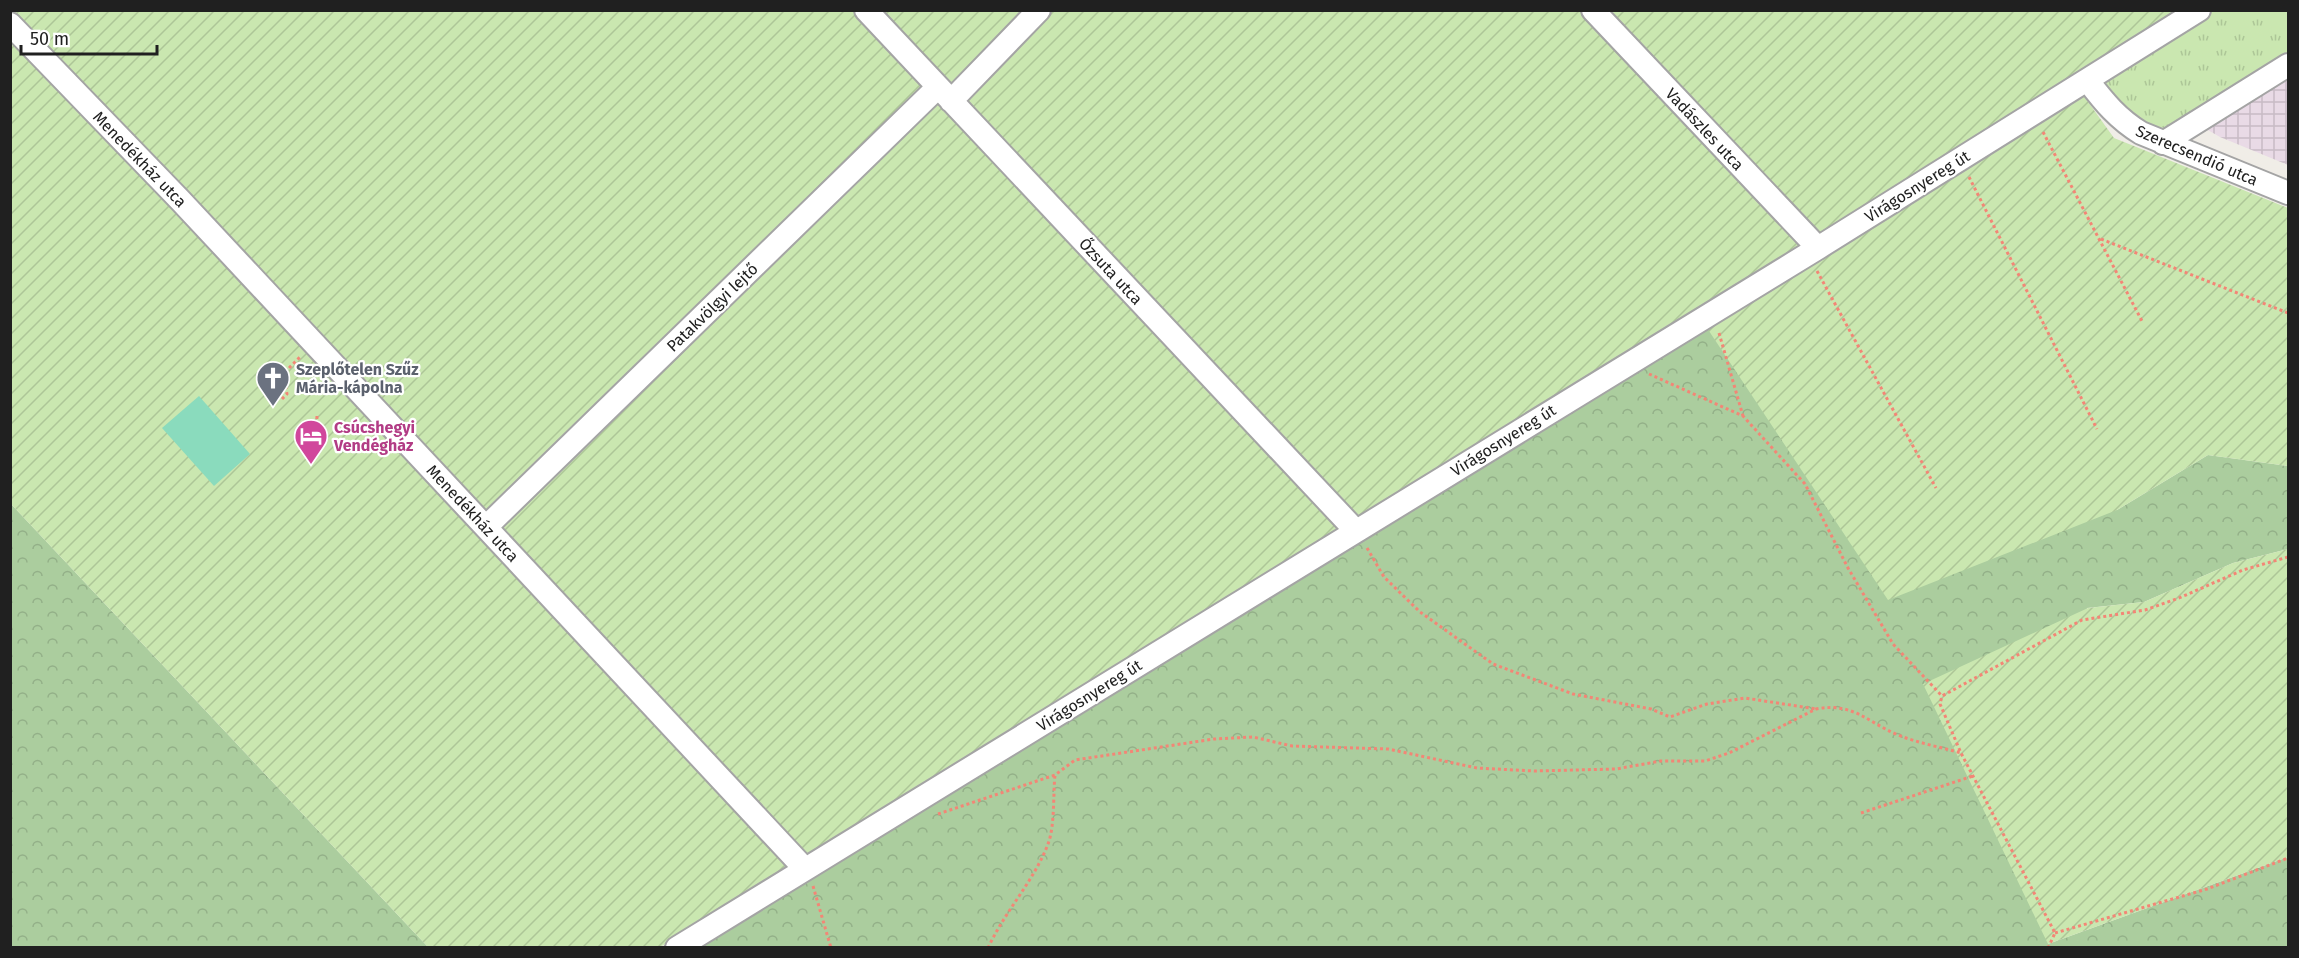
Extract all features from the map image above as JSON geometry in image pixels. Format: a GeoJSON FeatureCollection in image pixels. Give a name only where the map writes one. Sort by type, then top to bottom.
{"type":"FeatureCollection","features":[{"type":"Feature","properties":{"kind":"street","name":"Őzsuta utca"},"geometry":{"type":"LineString","coordinates":[[866,10],[1356,531]]}},
{"type":"Feature","properties":{"kind":"street","name":"Patakvölgyi lejtő"},"geometry":{"type":"LineString","coordinates":[[486,527],[945,94],[1039,10]]}},
{"type":"Feature","properties":{"kind":"street","name":"Vadászles utca"},"geometry":{"type":"LineString","coordinates":[[1593,10],[1813,251]]}},
{"type":"Feature","properties":{"kind":"street","name":"Virágosnyereg út"},"geometry":{"type":"LineString","coordinates":[[805,869],[1813,251],[2199,10]]}},
{"type":"Feature","properties":{"kind":"street","name":"Menedékház utca"},"geometry":{"type":"LineString","coordinates":[[10,24],[314,344],[805,869]]}},
{"type":"Feature","properties":{"kind":"street"},"geometry":{"type":"LineString","coordinates":[[2163,143],[2289,65]]}},
{"type":"Feature","properties":{"kind":"street","name":"Szerecsendió utca"},"geometry":{"type":"LineString","coordinates":[[2088,81],[2108,108],[2123,122],[2163,143],[2289,193]]}},
{"type":"Feature","properties":{"kind":"street"},"geometry":{"type":"LineString","coordinates":[[677,948],[805,869]]}},
{"type":"Feature","properties":{"kind":"path"},"geometry":{"type":"LineString","coordinates":[[2034,114],[2144,323]]}},
{"type":"Feature","properties":{"kind":"path"},"geometry":{"type":"LineString","coordinates":[[1960,159],[2097,429]]}},
{"type":"Feature","properties":{"kind":"path"},"geometry":{"type":"LineString","coordinates":[[2099,238],[2289,313]]}},
{"type":"Feature","properties":{"kind":"path"},"geometry":{"type":"LineString","coordinates":[[1813,251],[1936,488]]}},
{"type":"Feature","properties":{"kind":"path"},"geometry":{"type":"LineString","coordinates":[[1712,311],[1743,416]]}},
{"type":"Feature","properties":{"kind":"path"},"geometry":{"type":"LineString","coordinates":[[282,399],[287,394],[283,374],[314,344]]}},
{"type":"Feature","properties":{"kind":"path"},"geometry":{"type":"LineString","coordinates":[[1627,364],[1743,416],[1805,484],[1848,568],[1893,644],[1942,696]]}},
{"type":"Feature","properties":{"kind":"path"},"geometry":{"type":"LineString","coordinates":[[317,416],[316,436],[320,448]]}},
{"type":"Feature","properties":{"kind":"path"},"geometry":{"type":"LineString","coordinates":[[1356,531],[1384,577],[1420,612],[1493,664],[1573,694],[1651,709],[1670,717],[1707,704],[1745,698],[1816,709]]}},
{"type":"Feature","properties":{"kind":"path"},"geometry":{"type":"LineString","coordinates":[[2055,933],[1961,753],[1940,704],[1942,696],[2082,620],[2145,610],[2243,570],[2289,557]]}},
{"type":"Feature","properties":{"kind":"path"},"geometry":{"type":"LineString","coordinates":[[933,815],[1055,775],[1075,760],[1214,739],[1253,737],[1292,746],[1388,750],[1477,768],[1534,771],[1616,769],[1661,761],[1705,761],[1729,753],[1816,709],[1832,706],[1851,709],[1898,735],[1961,753]]}},
{"type":"Feature","properties":{"kind":"path"},"geometry":{"type":"LineString","coordinates":[[988,948],[998,925],[1027,884],[1049,843],[1055,775]]}},
{"type":"Feature","properties":{"kind":"path"},"geometry":{"type":"LineString","coordinates":[[1861,813],[1973,776]]}},
{"type":"Feature","properties":{"kind":"path"},"geometry":{"type":"LineString","coordinates":[[2048,948],[2055,933],[2207,889],[2289,858]]}},
{"type":"Feature","properties":{"kind":"path"},"geometry":{"type":"LineString","coordinates":[[805,869],[817,895],[831,948]]}},
{"type":"Feature","properties":{"kind":"shaded area"},"geometry":{"type":"Polygon","coordinates":[[[2288,71],[2288,165],[2220,137],[2199,125],[2288,71]]]}},
{"type":"Feature","properties":{"kind":"green space"},"geometry":{"type":"Polygon","coordinates":[[[11,11],[2180,11],[2071,78],[2114,138],[2288,208],[2288,466],[2208,455],[2117,510],[1888,600],[1701,319],[660,947],[428,947],[11,504],[11,11]]]}},
{"type":"Feature","properties":{"kind":"green space"},"geometry":{"type":"Polygon","coordinates":[[[2211,11],[2288,11],[2288,54],[2170,128],[2159,128],[2140,121],[2104,85],[2106,81],[2136,57],[2211,11]]]}},
{"type":"Feature","properties":{"kind":"green space"},"geometry":{"type":"Polygon","coordinates":[[[1701,318],[2117,510],[2208,455],[2288,466],[2288,549],[2233,563],[2144,602],[2087,608],[2048,944],[2288,857],[2288,947],[660,948],[1701,318]]]}},
{"type":"Feature","properties":{"kind":"green space"},"geometry":{"type":"Polygon","coordinates":[[[199,396],[250,454],[214,486],[162,428],[199,396]]]}},
{"type":"Feature","properties":{"kind":"green space"},"geometry":{"type":"Polygon","coordinates":[[[11,504],[428,947],[11,947],[11,504]]]}},
{"type":"Feature","properties":{"kind":"green space"},"geometry":{"type":"Polygon","coordinates":[[[2288,549],[2288,857],[2048,944],[1923,684],[2088,608],[2144,602],[2233,563],[2288,549]]]}},
{"type":"Feature","properties":{"kind":"place","name":"Szeplőtelen Szűz Mária-kápolna"},"geometry":{"type":"Point","coordinates":[273,407]}},
{"type":"Feature","properties":{"kind":"place","name":"Csúcshegyi Vendégház"},"geometry":{"type":"Point","coordinates":[311,465]}}]}
